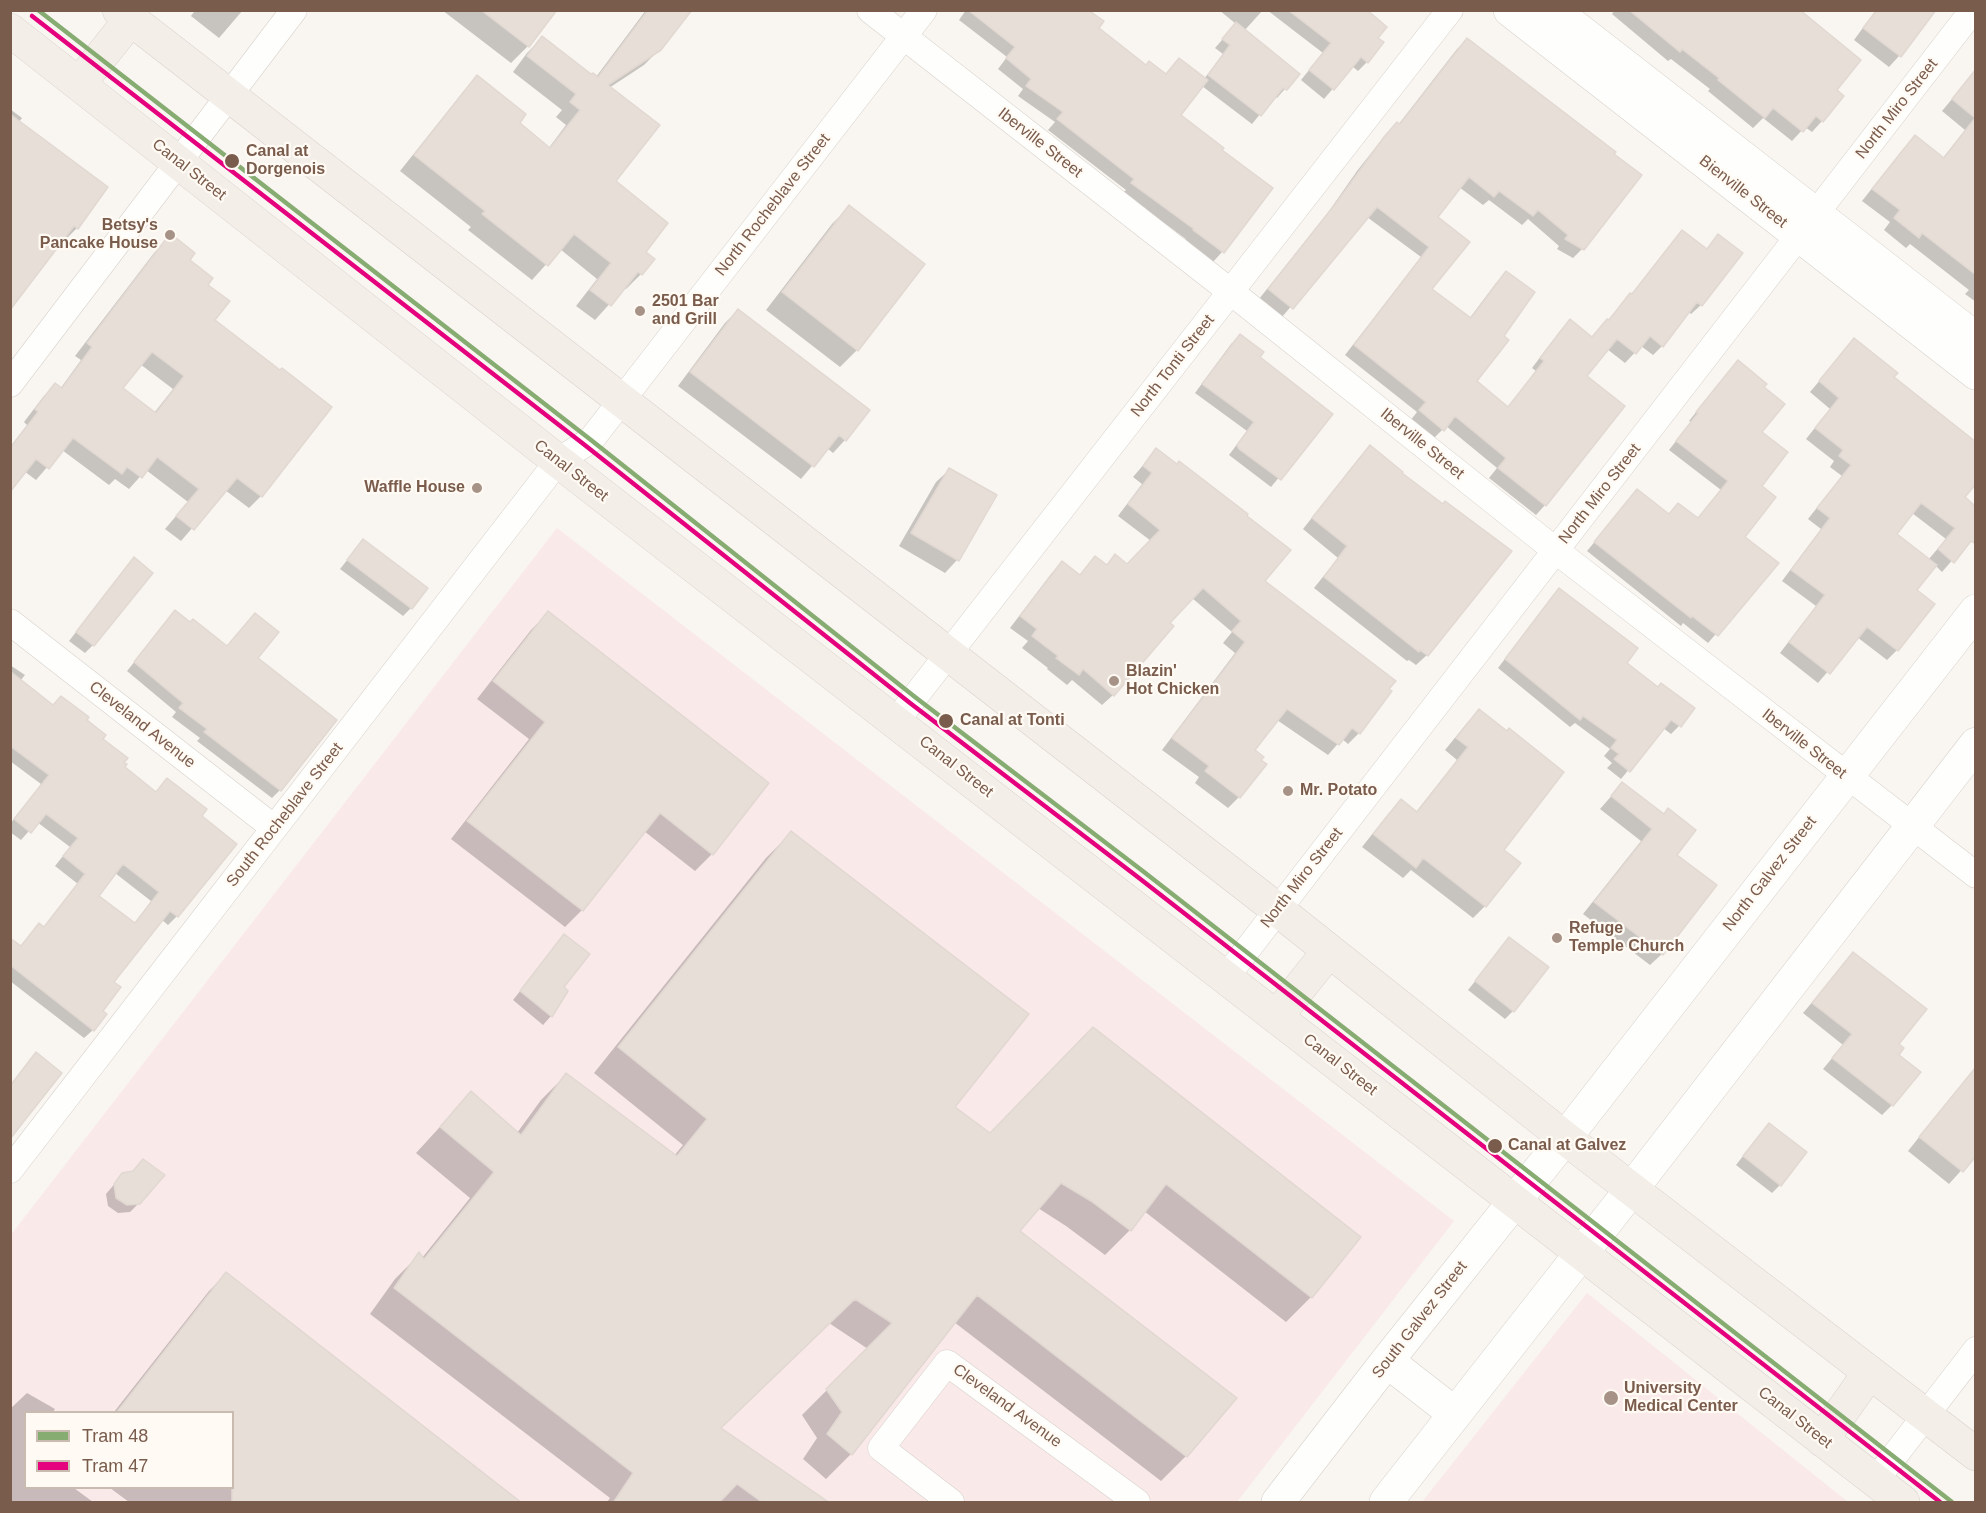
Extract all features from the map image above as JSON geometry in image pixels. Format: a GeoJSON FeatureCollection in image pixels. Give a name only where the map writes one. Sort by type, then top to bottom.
{"type":"FeatureCollection","features":[{"type":"Feature","properties":{"kind":"main road"},"geometry":{"type":"LineString","coordinates":[[80,84],[124,15],[1278,910],[1631,1190],[1976,1454]]}},
{"type":"Feature","properties":{"kind":"main road","name":"Canal Street"},"geometry":{"type":"LineString","coordinates":[[10,30],[558,461],[1903,1503]]}},
{"type":"Feature","properties":{"kind":"main road"},"geometry":{"type":"LineString","coordinates":[[1277,1016],[1329,951]]}},
{"type":"Feature","properties":{"kind":"main road"},"geometry":{"type":"LineString","coordinates":[[1822,1440],[1869,1373]]}},
{"type":"Feature","properties":{"kind":"street"},"geometry":{"type":"LineString","coordinates":[[10,384],[294,10]]}},
{"type":"Feature","properties":{"kind":"street","name":"Iberville Street"},"geometry":{"type":"LineString","coordinates":[[870,10],[1231,292],[1555,550],[1976,875]]}},
{"type":"Feature","properties":{"kind":"street","name":"North Rocheblave Street"},"geometry":{"type":"LineString","coordinates":[[558,461],[591,440],[924,10]]}},
{"type":"Feature","properties":{"kind":"street","name":"North Tonti Street"},"geometry":{"type":"LineString","coordinates":[[896,721],[1450,10]]}},
{"type":"Feature","properties":{"kind":"street","name":"Bienville Street"},"geometry":{"type":"LineString","coordinates":[[1510,10],[1807,225],[1976,339]]}},
{"type":"Feature","properties":{"kind":"street","name":"Bienville Street"},"geometry":{"type":"LineString","coordinates":[[1553,10],[1807,225],[1976,373]]}},
{"type":"Feature","properties":{"kind":"street","name":"North Miro Street"},"geometry":{"type":"LineString","coordinates":[[1226,977],[1974,10]]}},
{"type":"Feature","properties":{"kind":"street","name":"South Rocheblave Street"},"geometry":{"type":"LineString","coordinates":[[11,1169],[558,461]]}},
{"type":"Feature","properties":{"kind":"street","name":"North Galvez Street"},"geometry":{"type":"LineString","coordinates":[[1565,1138],[1976,611]]}},
{"type":"Feature","properties":{"kind":"street","name":"Cleveland Avenue"},"geometry":{"type":"LineString","coordinates":[[10,622],[274,828]]}},
{"type":"Feature","properties":{"kind":"street"},"geometry":{"type":"LineString","coordinates":[[1386,1503],[1976,744]]}},
{"type":"Feature","properties":{"kind":"street","name":"South Galvez Street"},"geometry":{"type":"LineString","coordinates":[[1278,1503],[1387,1361],[1565,1138]]}},
{"type":"Feature","properties":{"kind":"street"},"geometry":{"type":"LineString","coordinates":[[1875,1481],[1976,1350]]}},
{"type":"Feature","properties":{"kind":"street"},"geometry":{"type":"LineString","coordinates":[[1387,1361],[1455,1414]]}},
{"type":"Feature","properties":{"kind":"street","name":"Cleveland Avenue"},"geometry":{"type":"LineString","coordinates":[[951,1503],[881,1448],[947,1363],[1137,1503]]}},
{"type":"Feature","properties":{"kind":"shaded area"},"geometry":{"type":"Polygon","coordinates":[[[557,528],[1454,1221],[1237,1502],[11,1502],[10,1236],[557,528]]]}},
{"type":"Feature","properties":{"kind":"shaded area","name":"University Medical Center"},"geometry":{"type":"Polygon","coordinates":[[[1587,1293],[1848,1502],[1422,1502],[1587,1293]]]}},
{"type":"Feature","properties":{"kind":"building"},"geometry":{"type":"Polygon","coordinates":[[[481,10],[557,10],[529,47],[481,10]]]}},
{"type":"Feature","properties":{"kind":"building"},"geometry":{"type":"Polygon","coordinates":[[[648,10],[692,10],[661,50],[608,85],[660,125],[616,181],[668,223],[646,252],[655,259],[642,275],[638,272],[611,306],[590,290],[611,263],[574,234],[548,266],[482,214],[485,211],[414,155],[477,75],[526,114],[520,123],[550,148],[580,110],[570,102],[576,94],[527,56],[542,36],[598,77],[648,10]]]}},
{"type":"Feature","properties":{"kind":"building"},"geometry":{"type":"Polygon","coordinates":[[[968,10],[1088,10],[1104,21],[1099,28],[1146,65],[1149,61],[1166,74],[1179,58],[1208,80],[1181,115],[1224,148],[1222,150],[1273,188],[1224,253],[1131,183],[1134,179],[1057,119],[1063,112],[1026,86],[1031,79],[1006,58],[1015,47],[968,10]]]}},
{"type":"Feature","properties":{"kind":"building"},"geometry":{"type":"Polygon","coordinates":[[[1288,10],[1367,10],[1387,27],[1378,38],[1384,42],[1368,63],[1361,57],[1334,90],[1309,70],[1331,43],[1288,10]]]}},
{"type":"Feature","properties":{"kind":"building"},"geometry":{"type":"Polygon","coordinates":[[[1629,10],[1800,10],[1861,60],[1837,90],[1844,96],[1823,122],[1816,116],[1803,132],[1773,108],[1765,118],[1718,80],[1719,78],[1682,49],[1680,52],[1629,10]]]}},
{"type":"Feature","properties":{"kind":"building"},"geometry":{"type":"Polygon","coordinates":[[[1877,10],[1936,10],[1901,57],[1863,28],[1877,10]]]}},
{"type":"Feature","properties":{"kind":"building"},"geometry":{"type":"Polygon","coordinates":[[[1236,22],[1300,74],[1287,90],[1283,88],[1261,116],[1208,75],[1230,45],[1222,39],[1236,22]]]}},
{"type":"Feature","properties":{"kind":"building"},"geometry":{"type":"Polygon","coordinates":[[[1467,38],[1616,152],[1614,154],[1642,175],[1584,250],[1565,239],[1568,235],[1538,210],[1533,216],[1499,191],[1494,197],[1469,177],[1438,217],[1470,242],[1432,289],[1471,318],[1506,271],[1535,292],[1504,336],[1509,340],[1477,381],[1508,407],[1544,361],[1540,358],[1570,319],[1592,337],[1630,293],[1632,294],[1682,230],[1707,249],[1718,234],[1743,253],[1702,306],[1697,302],[1663,347],[1650,336],[1636,354],[1617,339],[1587,376],[1625,406],[1546,506],[1498,468],[1506,458],[1455,416],[1444,431],[1419,410],[1426,402],[1354,345],[1429,247],[1377,207],[1293,309],[1268,289],[1336,203],[1384,137],[1397,122],[1400,124],[1467,38]]]}},
{"type":"Feature","properties":{"kind":"building"},"geometry":{"type":"Polygon","coordinates":[[[1976,69],[1976,275],[1922,233],[1919,238],[1894,218],[1900,210],[1872,189],[1915,135],[1944,158],[1975,118],[1952,99],[1976,69]]]}},
{"type":"Feature","properties":{"kind":"building"},"geometry":{"type":"Polygon","coordinates":[[[10,114],[108,187],[78,229],[74,226],[10,310],[10,114]]]}},
{"type":"Feature","properties":{"kind":"building"},"geometry":{"type":"Polygon","coordinates":[[[849,205],[925,264],[858,351],[782,292],[849,205]]]}},
{"type":"Feature","properties":{"kind":"building"},"geometry":{"type":"Polygon","coordinates":[[[175,237],[195,253],[190,260],[213,278],[208,285],[230,301],[215,320],[332,407],[262,497],[237,478],[194,530],[176,516],[199,489],[157,457],[142,478],[127,467],[122,474],[73,438],[49,469],[36,459],[10,492],[10,448],[38,412],[35,409],[55,383],[62,388],[92,347],[87,343],[166,239],[175,237]],[[152,352],[123,388],[156,413],[184,376],[152,352]]]}},
{"type":"Feature","properties":{"kind":"building"},"geometry":{"type":"Polygon","coordinates":[[[738,309],[870,410],[846,441],[839,435],[814,467],[690,372],[738,309]]]}},
{"type":"Feature","properties":{"kind":"building"},"geometry":{"type":"Polygon","coordinates":[[[1240,334],[1264,352],[1260,357],[1333,414],[1281,480],[1239,449],[1237,445],[1254,422],[1202,384],[1240,334]]]}},
{"type":"Feature","properties":{"kind":"building"},"geometry":{"type":"Polygon","coordinates":[[[1854,338],[1898,373],[1894,377],[1976,442],[1976,484],[1965,497],[1974,505],[1976,503],[1976,544],[1971,541],[1954,563],[1938,549],[1955,528],[1921,503],[1897,534],[1937,565],[1917,590],[1935,604],[1898,651],[1867,627],[1830,674],[1789,642],[1825,595],[1791,570],[1830,518],[1817,508],[1851,465],[1839,456],[1843,450],[1815,428],[1839,398],[1819,381],[1854,338]]]}},
{"type":"Feature","properties":{"kind":"building"},"geometry":{"type":"Polygon","coordinates":[[[1738,360],[1767,384],[1764,387],[1785,404],[1762,432],[1788,452],[1762,486],[1776,497],[1745,537],[1779,563],[1718,636],[1692,616],[1691,618],[1594,542],[1637,489],[1669,514],[1678,503],[1698,518],[1728,481],[1676,441],[1738,360]]]}},
{"type":"Feature","properties":{"kind":"building"},"geometry":{"type":"Polygon","coordinates":[[[1370,445],[1443,504],[1445,501],[1512,551],[1428,656],[1420,650],[1419,652],[1324,577],[1347,546],[1312,518],[1370,445]]]}},
{"type":"Feature","properties":{"kind":"building"},"geometry":{"type":"Polygon","coordinates":[[[1156,448],[1177,464],[1179,461],[1291,550],[1265,581],[1396,681],[1389,689],[1392,691],[1360,734],[1352,728],[1339,745],[1287,709],[1255,750],[1264,757],[1261,760],[1267,764],[1240,798],[1205,771],[1209,766],[1172,738],[1245,642],[1232,631],[1241,621],[1203,588],[1170,623],[1174,626],[1114,696],[1083,669],[1079,675],[1056,658],[1058,656],[1032,636],[1037,629],[1020,616],[1062,561],[1080,575],[1095,556],[1107,565],[1115,554],[1127,564],[1160,530],[1128,504],[1152,473],[1143,466],[1156,448]]]}},
{"type":"Feature","properties":{"kind":"building"},"geometry":{"type":"Polygon","coordinates":[[[949,468],[997,495],[959,561],[911,533],[949,468]]]}},
{"type":"Feature","properties":{"kind":"building"},"geometry":{"type":"Polygon","coordinates":[[[363,539],[428,588],[412,609],[347,560],[363,539]]]}},
{"type":"Feature","properties":{"kind":"building"},"geometry":{"type":"Polygon","coordinates":[[[134,557],[153,573],[94,646],[76,632],[134,557]]]}},
{"type":"Feature","properties":{"kind":"building"},"geometry":{"type":"Polygon","coordinates":[[[1559,588],[1638,648],[1627,663],[1658,687],[1661,683],[1695,708],[1681,727],[1671,720],[1630,772],[1614,759],[1619,754],[1611,748],[1617,740],[1583,716],[1580,720],[1505,659],[1559,588]]]}},
{"type":"Feature","properties":{"kind":"building"},"geometry":{"type":"Polygon","coordinates":[[[175,610],[190,622],[193,619],[227,646],[255,613],[279,632],[258,658],[337,720],[281,791],[204,732],[207,729],[179,708],[183,703],[134,662],[175,610]]]}},
{"type":"Feature","properties":{"kind":"building"},"geometry":{"type":"Polygon","coordinates":[[[548,611],[769,783],[713,855],[660,813],[583,911],[467,821],[545,722],[493,681],[548,611]]]}},
{"type":"Feature","properties":{"kind":"building"},"geometry":{"type":"Polygon","coordinates":[[[10,671],[53,705],[61,696],[89,717],[87,720],[106,735],[103,739],[128,758],[124,763],[127,764],[125,767],[156,792],[167,778],[207,809],[202,816],[237,844],[178,917],[170,911],[114,982],[121,987],[103,1011],[107,1014],[94,1031],[10,965],[10,938],[21,946],[39,923],[44,927],[85,874],[63,856],[78,838],[46,814],[31,833],[14,819],[49,775],[10,746],[10,671]],[[123,864],[99,896],[135,923],[159,892],[123,864]]]}},
{"type":"Feature","properties":{"kind":"building"},"geometry":{"type":"Polygon","coordinates":[[[1479,709],[1507,731],[1509,728],[1564,772],[1504,850],[1521,863],[1486,907],[1423,858],[1416,868],[1373,834],[1401,799],[1417,812],[1468,747],[1456,738],[1479,709]]]}},
{"type":"Feature","properties":{"kind":"building"},"geometry":{"type":"Polygon","coordinates":[[[1622,782],[1664,814],[1668,808],[1696,830],[1677,855],[1717,885],[1663,955],[1594,902],[1652,829],[1611,796],[1622,782]]]}},
{"type":"Feature","properties":{"kind":"building"},"geometry":{"type":"Polygon","coordinates":[[[791,831],[1029,1014],[955,1107],[990,1133],[1093,1027],[1361,1237],[1312,1298],[1166,1184],[1131,1231],[1091,1201],[1061,1183],[1020,1231],[1237,1398],[1187,1457],[977,1295],[852,1455],[827,1434],[842,1412],[826,1389],[892,1323],[855,1299],[721,1428],[830,1503],[763,1503],[737,1484],[719,1503],[613,1503],[633,1473],[394,1288],[419,1252],[424,1259],[494,1172],[440,1127],[471,1091],[521,1135],[566,1073],[677,1156],[707,1119],[618,1047],[791,831]]]}},
{"type":"Feature","properties":{"kind":"building"},"geometry":{"type":"Polygon","coordinates":[[[564,934],[590,954],[564,987],[568,991],[552,1017],[520,991],[564,934]]]}},
{"type":"Feature","properties":{"kind":"building"},"geometry":{"type":"Polygon","coordinates":[[[1509,937],[1549,967],[1514,1012],[1475,981],[1509,937]]]}},
{"type":"Feature","properties":{"kind":"building"},"geometry":{"type":"Polygon","coordinates":[[[1853,952],[1927,1009],[1899,1044],[1904,1048],[1899,1055],[1921,1072],[1893,1106],[1832,1058],[1852,1034],[1812,1003],[1853,952]]]}},
{"type":"Feature","properties":{"kind":"building"},"geometry":{"type":"Polygon","coordinates":[[[36,1052],[62,1073],[10,1139],[10,1086],[36,1052]]]}},
{"type":"Feature","properties":{"kind":"building"},"geometry":{"type":"Polygon","coordinates":[[[1976,1067],[1976,1156],[1963,1172],[1919,1137],[1976,1067]]]}},
{"type":"Feature","properties":{"kind":"building"},"geometry":{"type":"Polygon","coordinates":[[[1769,1123],[1807,1152],[1781,1186],[1743,1156],[1769,1123]]]}},
{"type":"Feature","properties":{"kind":"building"},"geometry":{"type":"Polygon","coordinates":[[[143,1159],[165,1175],[140,1204],[127,1205],[116,1198],[114,1184],[122,1173],[133,1171],[143,1159]]]}},
{"type":"Feature","properties":{"kind":"building"},"geometry":{"type":"Polygon","coordinates":[[[226,1272],[522,1503],[232,1503],[234,1411],[118,1411],[226,1272]]]}},
{"type":"Feature","properties":{"kind":"tram line","name":"48"},"geometry":{"type":"LineString","coordinates":[[38,10],[591,440],[915,697],[1144,872],[1952,1502]]}},
{"type":"Feature","properties":{"kind":"tram line","name":"47"},"geometry":{"type":"LineString","coordinates":[[32,16],[586,446],[910,703],[1139,878],[1940,1502]]}},
{"type":"Feature","properties":{"kind":"place","name":"Canal at Dorgenois"},"geometry":{"type":"Point","coordinates":[232,161]}},
{"type":"Feature","properties":{"kind":"place","name":"Betsy's Pancake House"},"geometry":{"type":"Point","coordinates":[170,235]}},
{"type":"Feature","properties":{"kind":"place","name":"2501 Bar and Grill"},"geometry":{"type":"Point","coordinates":[640,311]}},
{"type":"Feature","properties":{"kind":"place","name":"Waffle House"},"geometry":{"type":"Point","coordinates":[477,488]}},
{"type":"Feature","properties":{"kind":"place","name":"Blazin' Hot Chicken"},"geometry":{"type":"Point","coordinates":[1114,681]}},
{"type":"Feature","properties":{"kind":"place","name":"Canal at Tonti"},"geometry":{"type":"Point","coordinates":[946,721]}},
{"type":"Feature","properties":{"kind":"place","name":"Mr. Potato"},"geometry":{"type":"Point","coordinates":[1288,791]}},
{"type":"Feature","properties":{"kind":"place","name":"Refuge Temple Church"},"geometry":{"type":"Point","coordinates":[1557,938]}},
{"type":"Feature","properties":{"kind":"place","name":"Canal at Galvez"},"geometry":{"type":"Point","coordinates":[1495,1146]}},
{"type":"Feature","properties":{"kind":"place","name":"University Medical Center"},"geometry":{"type":"Point","coordinates":[1611,1398]}}]}
